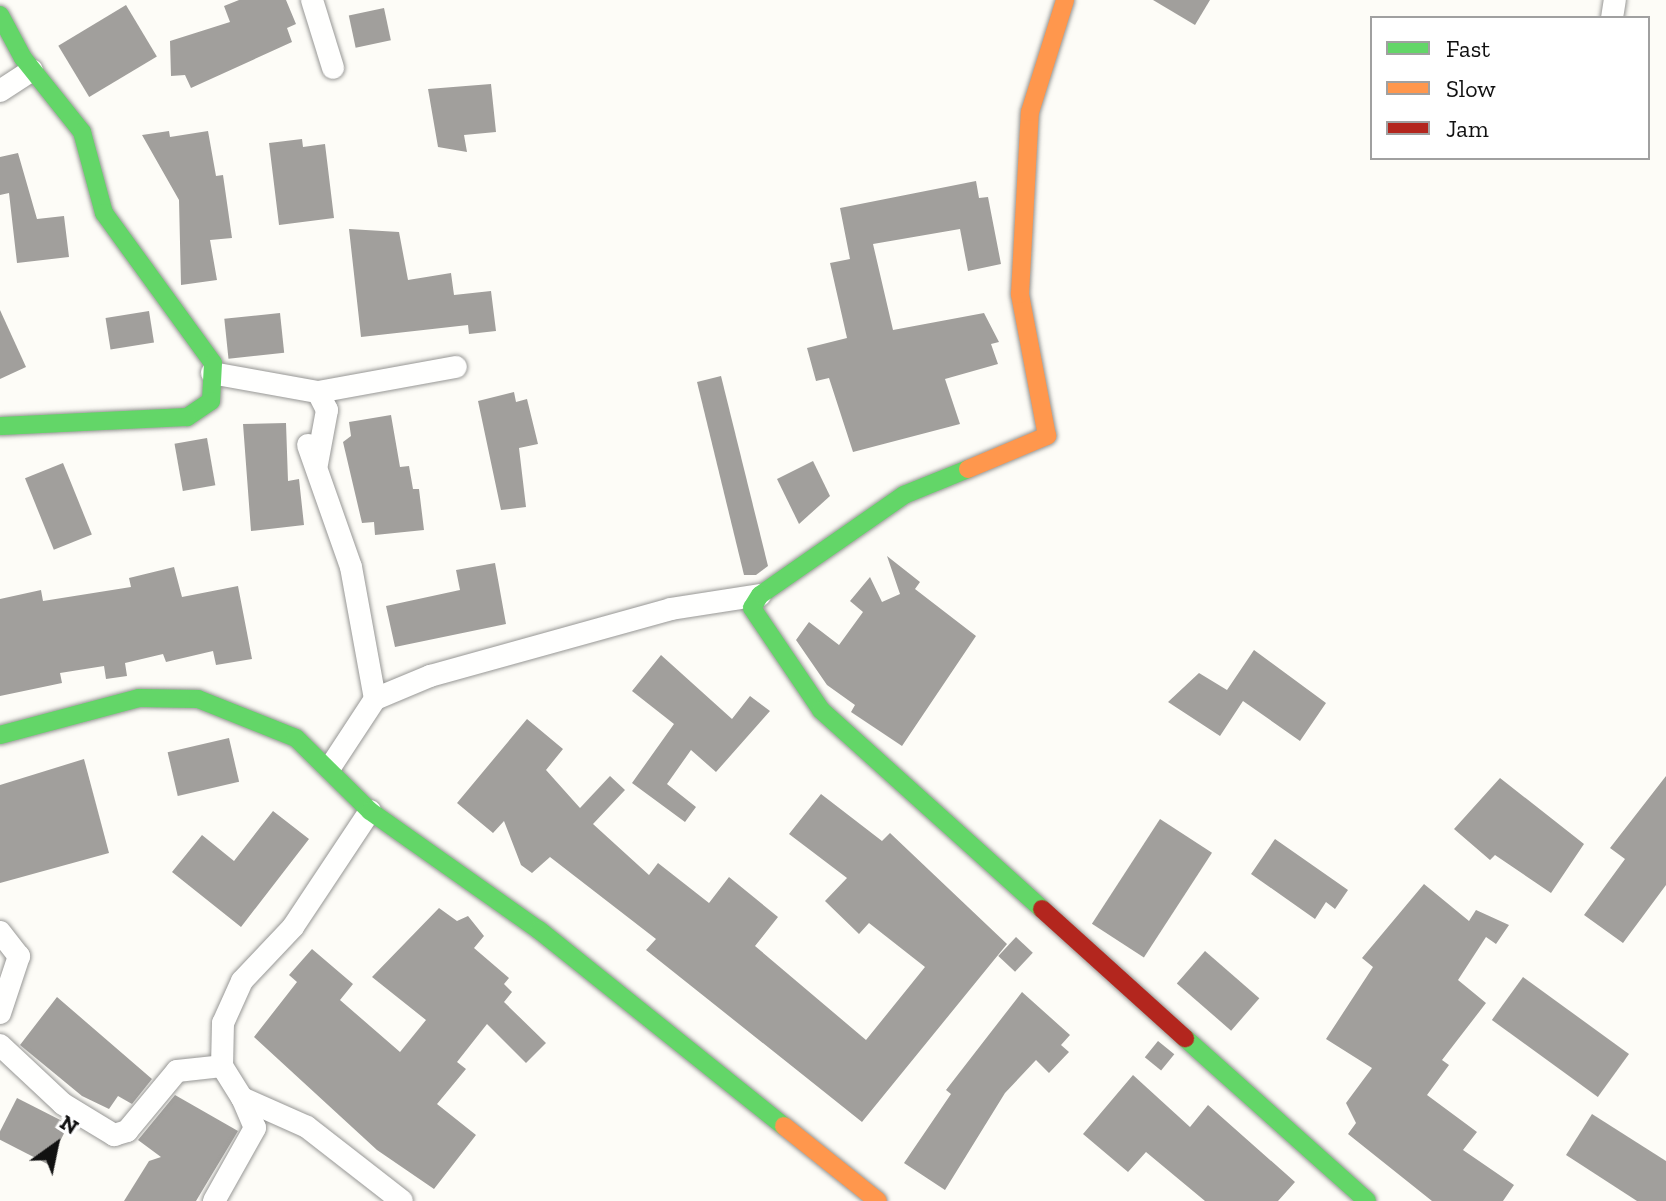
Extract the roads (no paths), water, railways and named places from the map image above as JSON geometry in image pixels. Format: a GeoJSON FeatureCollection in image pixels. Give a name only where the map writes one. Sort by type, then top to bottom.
{"type":"FeatureCollection","features":[{"type":"Feature","properties":{"kind":"street"},"geometry":{"type":"LineString","coordinates":[[312,0],[333,68]]}},
{"type":"Feature","properties":{"kind":"street"},"geometry":{"type":"LineString","coordinates":[[331,766],[375,699],[516,648],[760,595],[904,495],[1047,436],[1020,294],[1030,112],[1065,0]]}},
{"type":"Feature","properties":{"kind":"street"},"geometry":{"type":"LineString","coordinates":[[0,15],[32,70],[82,132],[104,213],[213,363],[211,401],[187,417],[0,426]]}},
{"type":"Feature","properties":{"kind":"street"},"geometry":{"type":"LineString","coordinates":[[0,91],[32,70]]}},
{"type":"Feature","properties":{"kind":"street"},"geometry":{"type":"LineString","coordinates":[[212,373],[318,392],[456,367]]}},
{"type":"Feature","properties":{"kind":"street"},"geometry":{"type":"LineString","coordinates":[[318,392],[327,410],[312,455],[351,567],[375,699]]}},
{"type":"Feature","properties":{"kind":"street"},"geometry":{"type":"LineString","coordinates":[[760,595],[752,608],[821,710],[1367,1201]]}},
{"type":"Feature","properties":{"kind":"street"},"geometry":{"type":"LineString","coordinates":[[0,735],[126,701],[198,699],[296,738],[331,766],[370,811],[539,930],[878,1201]]}},
{"type":"Feature","properties":{"kind":"street"},"geometry":{"type":"LineString","coordinates":[[214,1201],[255,1128],[242,1098],[222,1066],[223,1023],[242,981],[293,927],[370,811]]}},
{"type":"Feature","properties":{"kind":"street"},"geometry":{"type":"LineString","coordinates":[[0,932],[19,956],[0,1013]]}},
{"type":"Feature","properties":{"kind":"street"},"geometry":{"type":"LineString","coordinates":[[0,1045],[63,1104],[114,1135],[127,1131],[177,1071],[222,1066]]}},
{"type":"Feature","properties":{"kind":"street"},"geometry":{"type":"LineString","coordinates":[[242,1098],[307,1127],[402,1201]]}}]}
